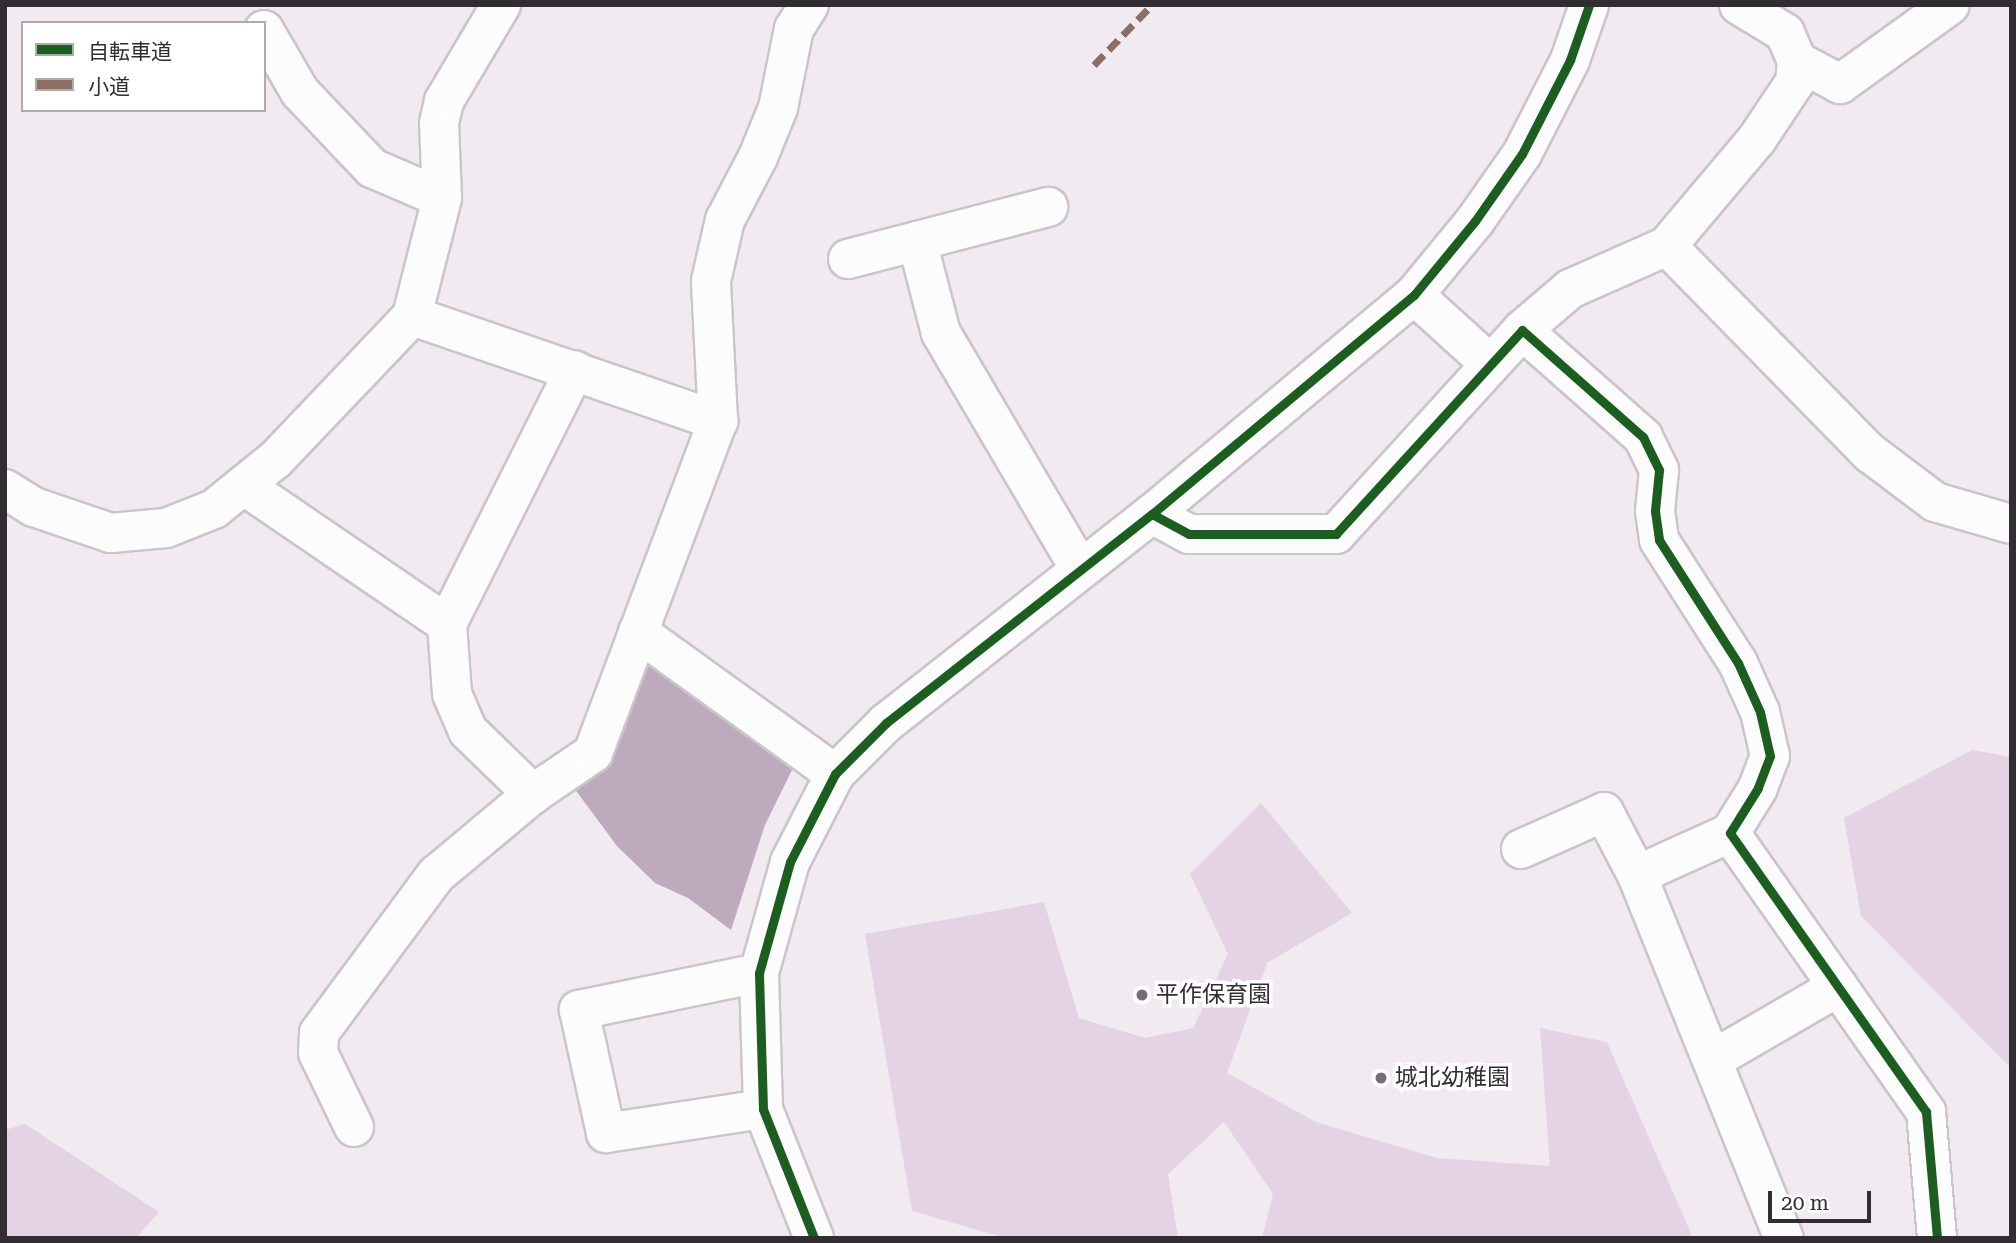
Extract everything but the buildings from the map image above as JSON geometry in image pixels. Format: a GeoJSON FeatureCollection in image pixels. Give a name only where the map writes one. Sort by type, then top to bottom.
{"type":"FeatureCollection","features":[{"type":"Feature","properties":{"kind":"street"},"geometry":{"type":"LineString","coordinates":[[5,489],[34,507],[111,533],[166,528],[214,509],[246,487],[412,316],[442,198],[439,123],[444,101],[501,5]]}},
{"type":"Feature","properties":{"kind":"street"},"geometry":{"type":"LineString","coordinates":[[354,1127],[318,1053],[319,1033],[436,875],[533,794],[593,753],[718,421],[710,281],[725,220],[763,145],[778,108],[794,29],[809,5]]}},
{"type":"Feature","properties":{"kind":"street"},"geometry":{"type":"LineString","coordinates":[[814,1238],[763,1109],[759,973],[790,862],[835,774],[886,723],[1152,513],[1414,295],[1475,221],[1522,154],[1570,60],[1589,5]]}},
{"type":"Feature","properties":{"kind":"street"},"geometry":{"type":"LineString","coordinates":[[1152,513],[1189,534],[1336,534],[1488,362],[1522,330],[1570,289],[1667,246],[1758,139],[1795,82],[1797,61],[1785,33],[1739,5]]}},
{"type":"Feature","properties":{"kind":"street"},"geometry":{"type":"LineString","coordinates":[[1797,61],[1840,85],[1950,5]]}},
{"type":"Feature","properties":{"kind":"street"},"geometry":{"type":"LineString","coordinates":[[266,33],[300,92],[372,168],[442,198]]}},
{"type":"Feature","properties":{"kind":"street"},"geometry":{"type":"LineString","coordinates":[[848,259],[1048,208]]}},
{"type":"Feature","properties":{"kind":"street"},"geometry":{"type":"LineString","coordinates":[[917,241],[941,333],[1080,569]]}},
{"type":"Feature","properties":{"kind":"street"},"geometry":{"type":"LineString","coordinates":[[1667,246],[1870,453],[1935,502],[2011,524]]}},
{"type":"Feature","properties":{"kind":"street"},"geometry":{"type":"LineString","coordinates":[[1414,295],[1488,362]]}},
{"type":"Feature","properties":{"kind":"street"},"geometry":{"type":"LineString","coordinates":[[412,316],[718,421]]}},
{"type":"Feature","properties":{"kind":"street"},"geometry":{"type":"LineString","coordinates":[[1522,330],[1643,437],[1659,470],[1654,511],[1660,540],[1738,663],[1760,712],[1770,756],[1758,788],[1730,833],[1637,874]]}},
{"type":"Feature","properties":{"kind":"street"},"geometry":{"type":"LineString","coordinates":[[533,794],[468,731],[452,694],[447,624],[575,370]]}},
{"type":"Feature","properties":{"kind":"street"},"geometry":{"type":"LineString","coordinates":[[246,487],[447,624]]}},
{"type":"Feature","properties":{"kind":"street"},"geometry":{"type":"LineString","coordinates":[[638,632],[835,774]]}},
{"type":"Feature","properties":{"kind":"street"},"geometry":{"type":"LineString","coordinates":[[1521,849],[1604,812],[1637,874],[1784,1238]]}},
{"type":"Feature","properties":{"kind":"street"},"geometry":{"type":"LineString","coordinates":[[1730,833],[1926,1111],[1937,1238]]}},
{"type":"Feature","properties":{"kind":"street"},"geometry":{"type":"LineString","coordinates":[[759,973],[579,1010],[606,1133],[763,1109]]}},
{"type":"Feature","properties":{"kind":"street"},"geometry":{"type":"LineString","coordinates":[[1712,1060],[1838,987]]}},
{"type":"Feature","properties":{"kind":"shaded area"},"geometry":{"type":"Polygon","coordinates":[[[650,663],[794,766],[765,825],[731,930],[688,898],[655,883],[617,846],[571,784],[602,762],[650,663]]]}},
{"type":"Feature","properties":{"kind":"shaded area"},"geometry":{"type":"Polygon","coordinates":[[[1972,750],[2011,757],[2011,1083],[2010,1067],[1861,916],[1844,818],[1972,750]]]}},
{"type":"Feature","properties":{"kind":"shaded area"},"geometry":{"type":"Polygon","coordinates":[[[1261,803],[1352,913],[1267,963],[1227,1073],[1316,1122],[1437,1158],[1550,1166],[1540,1028],[1607,1042],[1693,1238],[1262,1238],[1273,1194],[1224,1122],[1168,1174],[1178,1238],[1005,1238],[912,1211],[865,934],[1044,902],[1079,1018],[1145,1038],[1193,1028],[1228,954],[1190,874],[1261,803]]]}},
{"type":"Feature","properties":{"kind":"shaded area"},"geometry":{"type":"Polygon","coordinates":[[[25,1124],[159,1212],[136,1238],[5,1238],[5,1130],[25,1124]]]}},
{"type":"Feature","properties":{"kind":"marked path"},"geometry":{"type":"LineString","coordinates":[[1094,65],[1152,5]]}},
{"type":"Feature","properties":{"kind":"cycle path"},"geometry":{"type":"LineString","coordinates":[[814,1238],[763,1109],[759,973],[790,862],[835,774],[886,723],[1152,514],[1414,295],[1475,221],[1522,154],[1570,60],[1589,5]]}},
{"type":"Feature","properties":{"kind":"cycle path"},"geometry":{"type":"LineString","coordinates":[[1152,514],[1189,534],[1336,534],[1522,330],[1643,437],[1659,470],[1655,511],[1659,540],[1738,663],[1760,712],[1770,756],[1758,788],[1730,833],[1926,1112],[1937,1238]]}},
{"type":"Feature","properties":{"kind":"place","name":"平作保育園"},"geometry":{"type":"Point","coordinates":[1142,995]}},
{"type":"Feature","properties":{"kind":"place","name":"城北幼稚園"},"geometry":{"type":"Point","coordinates":[1381,1078]}}]}
